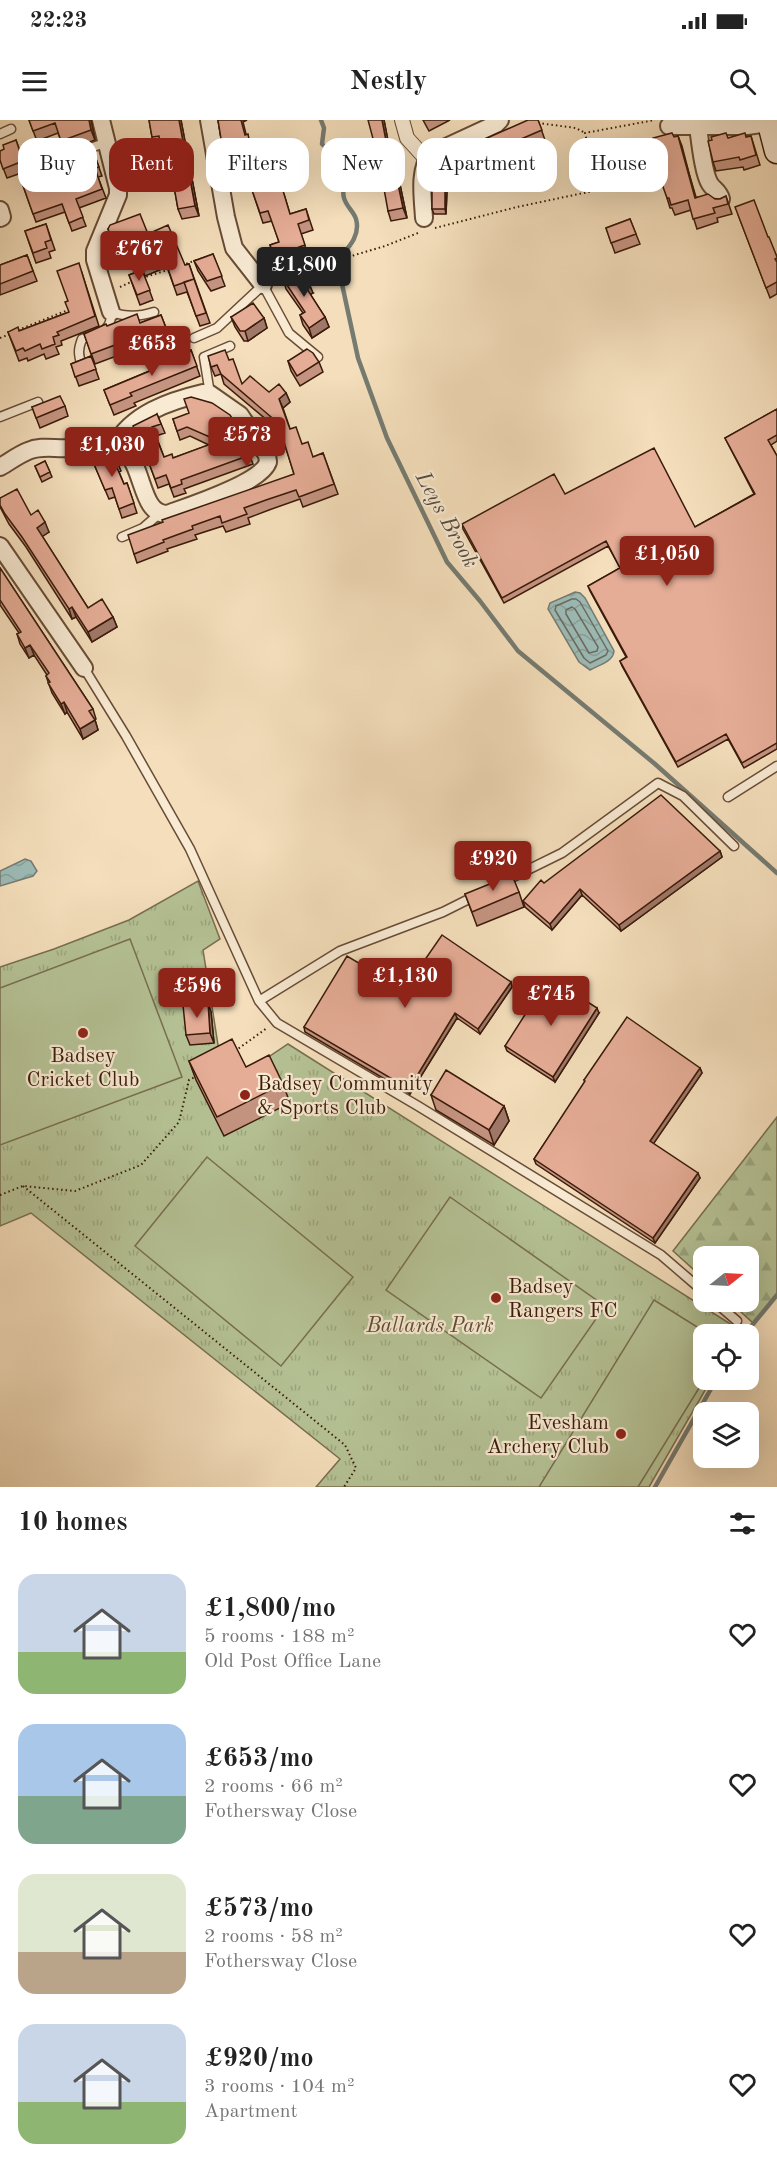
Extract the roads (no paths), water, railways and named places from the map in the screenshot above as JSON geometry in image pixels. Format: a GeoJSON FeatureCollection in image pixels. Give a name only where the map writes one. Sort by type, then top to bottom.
{"type":"FeatureCollection","features":[{"type":"Feature","properties":{"kind":"main road"},"geometry":{"type":"LineString","coordinates":[[769,122],[777,151]]}},
{"type":"Feature","properties":{"kind":"street"},"geometry":{"type":"LineString","coordinates":[[101,120],[108,142],[118,195],[95,251],[94,260],[111,312]]}},
{"type":"Feature","properties":{"kind":"street"},"geometry":{"type":"LineString","coordinates":[[209,120],[226,217],[234,248],[263,285]]}},
{"type":"Feature","properties":{"kind":"street"},"geometry":{"type":"LineString","coordinates":[[402,120],[407,138],[417,149]]}},
{"type":"Feature","properties":{"kind":"street"},"geometry":{"type":"LineString","coordinates":[[463,138],[500,120]]}},
{"type":"Feature","properties":{"kind":"street"},"geometry":{"type":"LineString","coordinates":[[670,123],[698,127],[747,126],[769,122]]}},
{"type":"Feature","properties":{"kind":"street"},"geometry":{"type":"LineString","coordinates":[[698,127],[701,154],[709,183],[719,193],[721,199]]}},
{"type":"Feature","properties":{"kind":"street"},"geometry":{"type":"LineString","coordinates":[[423,192],[424,218]]}},
{"type":"Feature","properties":{"kind":"street"},"geometry":{"type":"LineString","coordinates":[[0,210],[2,217],[0,218]]}},
{"type":"Feature","properties":{"kind":"street"},"geometry":{"type":"LineString","coordinates":[[0,467],[28,450],[42,447],[115,445],[123,449],[137,469],[148,503],[159,514],[225,493],[261,473],[268,462],[267,454],[240,415],[210,394],[192,396],[151,411],[134,421],[122,432],[115,445]]}},
{"type":"Feature","properties":{"kind":"street"},"geometry":{"type":"LineString","coordinates":[[0,546],[84,668]]}},
{"type":"Feature","properties":{"kind":"lane"},"geometry":{"type":"LineString","coordinates":[[0,134],[11,129]]}},
{"type":"Feature","properties":{"kind":"lane"},"geometry":{"type":"LineString","coordinates":[[97,146],[108,142]]}},
{"type":"Feature","properties":{"kind":"lane"},"geometry":{"type":"LineString","coordinates":[[194,338],[217,328],[263,285],[289,333],[318,357]]}},
{"type":"Feature","properties":{"kind":"lane"},"geometry":{"type":"LineString","coordinates":[[82,365],[79,348],[82,339],[99,333],[107,327],[111,321],[111,312],[140,317],[154,312]]}},
{"type":"Feature","properties":{"kind":"lane"},"geometry":{"type":"LineString","coordinates":[[210,394],[204,357],[230,346]]}},
{"type":"Feature","properties":{"kind":"lane"},"geometry":{"type":"LineString","coordinates":[[0,417],[38,402]]}},
{"type":"Feature","properties":{"kind":"lane"},"geometry":{"type":"LineString","coordinates":[[122,537],[143,528],[159,514]]}},
{"type":"Feature","properties":{"kind":"lane"},"geometry":{"type":"LineString","coordinates":[[84,668],[126,736],[190,849],[259,1001],[277,1023],[652,1249],[693,1283]]}},
{"type":"Feature","properties":{"kind":"lane"},"geometry":{"type":"LineString","coordinates":[[728,797],[777,766]]}},
{"type":"Feature","properties":{"kind":"lane"},"geometry":{"type":"LineString","coordinates":[[493,887],[562,852],[658,783],[682,796],[734,846]]}},
{"type":"Feature","properties":{"kind":"lane"},"geometry":{"type":"LineString","coordinates":[[259,1001],[340,951],[443,912],[483,892]]}},
{"type":"Feature","properties":{"kind":"lane"},"geometry":{"type":"LineString","coordinates":[[727,1312],[737,1321]]}},
{"type":"Feature","properties":{"kind":"water"},"geometry":{"type":"Polygon","coordinates":[[[575,592],[585,598],[614,651],[608,661],[590,670],[579,662],[548,609],[550,603],[575,592]]]}},
{"type":"Feature","properties":{"kind":"water"},"geometry":{"type":"Polygon","coordinates":[[[25,859],[31,861],[37,871],[33,876],[0,886],[0,871],[25,859]]]}},
{"type":"Feature","properties":{"kind":"waterway","name":"Leys Brook"},"geometry":{"type":"LineString","coordinates":[[321,120],[324,128],[322,144],[352,161],[343,194],[356,219],[357,231],[349,247],[337,261],[358,358],[387,438],[447,562],[518,651],[655,764],[777,873]]}},
{"type":"Feature","properties":{"kind":"waterway","name":"Leys Brook"},"geometry":{"type":"LineString","coordinates":[[753,1324],[777,1295]]}},
{"type":"Feature","properties":{"kind":"waterway","name":"Leys Brook"},"geometry":{"type":"LineString","coordinates":[[655,1487],[710,1390]]}},
{"type":"Feature","properties":{"kind":"place","name":"Badsey Cricket Club"},"geometry":{"type":"Point","coordinates":[83,1033]}},
{"type":"Feature","properties":{"kind":"place","name":"Badsey Community & Sports Club"},"geometry":{"type":"Point","coordinates":[245,1095]}},
{"type":"Feature","properties":{"kind":"place","name":"Badsey Rangers FC"},"geometry":{"type":"Point","coordinates":[496,1298]}},
{"type":"Feature","properties":{"kind":"place","name":"Evesham Archery Club"},"geometry":{"type":"Point","coordinates":[621,1434]}},
{"type":"Feature","properties":{"kind":"park label","name":"Ballards Park"},"geometry":{"type":"Point","coordinates":[430,1325]}}]}
